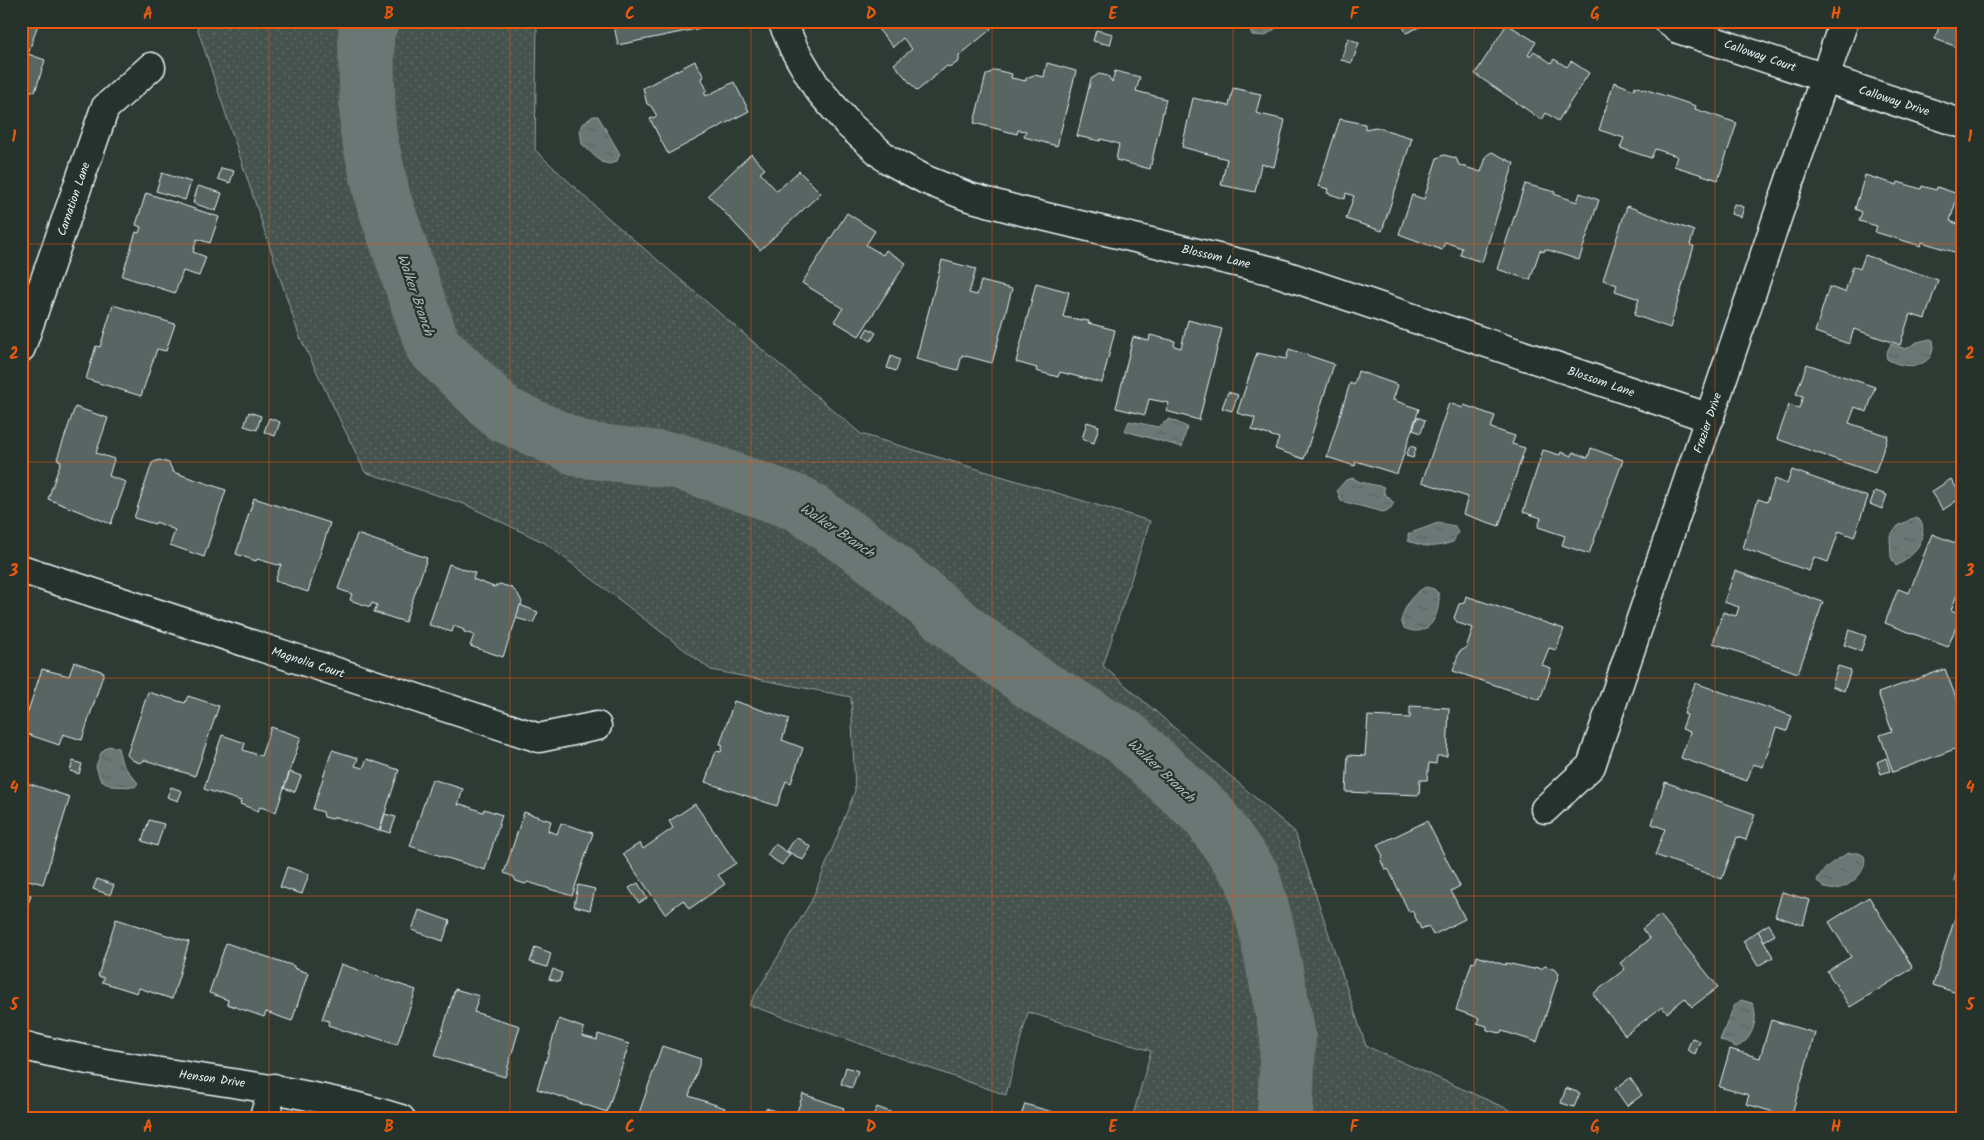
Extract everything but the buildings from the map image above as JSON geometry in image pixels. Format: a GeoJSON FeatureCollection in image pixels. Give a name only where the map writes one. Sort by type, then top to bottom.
{"type":"FeatureCollection","features":[{"type":"Feature","properties":{"kind":"street","name":"Blossom Lane"},"geometry":{"type":"LineString","coordinates":[[782,21],[794,49],[817,88],[849,124],[887,159],[926,180],[969,197],[1017,210],[1273,271],[1710,418]]}},
{"type":"Feature","properties":{"kind":"street","name":"Calloway Court"},"geometry":{"type":"LineString","coordinates":[[1668,21],[1678,28],[1825,78]]}},
{"type":"Feature","properties":{"kind":"street","name":"Frazier Drive"},"geometry":{"type":"LineString","coordinates":[[1545,809],[1591,766],[1844,21]]}},
{"type":"Feature","properties":{"kind":"street","name":"Carnation Lane"},"geometry":{"type":"LineString","coordinates":[[21,348],[105,108],[151,67]]}},
{"type":"Feature","properties":{"kind":"street","name":"Calloway Drive"},"geometry":{"type":"LineString","coordinates":[[1825,78],[1963,124]]}},
{"type":"Feature","properties":{"kind":"street","name":"Magnolia Court"},"geometry":{"type":"LineString","coordinates":[[21,569],[539,738],[597,726]]}},
{"type":"Feature","properties":{"kind":"street","name":"Henson Drive"},"geometry":{"type":"LineString","coordinates":[[21,1045],[155,1072],[274,1088],[401,1119]]}},
{"type":"Feature","properties":{"kind":"street"},"geometry":{"type":"LineString","coordinates":[[263,1119],[274,1088]]}},
{"type":"Feature","properties":{"kind":"shaded area"},"geometry":{"type":"Polygon","coordinates":[[[195,21],[537,21],[535,150],[599,210],[861,434],[1150,521],[1103,666],[1295,832],[1366,1046],[1530,1119],[1132,1119],[1151,1051],[1028,1012],[1006,1095],[749,1005],[812,900],[855,791],[851,697],[711,670],[545,543],[464,504],[365,472],[299,335],[195,21]]]}},
{"type":"Feature","properties":{"kind":"water"},"geometry":{"type":"Polygon","coordinates":[[[1247,21],[1286,21],[1283,26],[1276,28],[1265,36],[1252,35],[1247,21]]]}},
{"type":"Feature","properties":{"kind":"water"},"geometry":{"type":"Polygon","coordinates":[[[593,116],[598,116],[620,154],[617,161],[610,164],[601,162],[582,144],[580,130],[583,124],[593,116]]]}},
{"type":"Feature","properties":{"kind":"water"},"geometry":{"type":"Polygon","coordinates":[[[1933,340],[1933,349],[1930,356],[1919,364],[1903,365],[1887,359],[1886,354],[1891,344],[1906,349],[1917,342],[1933,340]]]}},
{"type":"Feature","properties":{"kind":"water"},"geometry":{"type":"Polygon","coordinates":[[[1170,419],[1187,427],[1182,447],[1125,431],[1129,421],[1158,427],[1170,419]]]}},
{"type":"Feature","properties":{"kind":"water"},"geometry":{"type":"Polygon","coordinates":[[[1353,478],[1360,482],[1384,487],[1384,493],[1394,503],[1389,510],[1383,512],[1341,501],[1337,490],[1346,480],[1353,478]]]}},
{"type":"Feature","properties":{"kind":"water"},"geometry":{"type":"Polygon","coordinates":[[[1913,518],[1919,519],[1922,524],[1923,531],[1920,543],[1907,559],[1896,566],[1891,557],[1890,536],[1898,526],[1913,518]]]}},
{"type":"Feature","properties":{"kind":"water"},"geometry":{"type":"Polygon","coordinates":[[[1438,523],[1455,526],[1458,532],[1453,542],[1431,546],[1408,541],[1408,534],[1438,523]]]}},
{"type":"Feature","properties":{"kind":"water"},"geometry":{"type":"Polygon","coordinates":[[[1426,587],[1434,589],[1439,594],[1438,609],[1432,623],[1421,631],[1404,628],[1401,621],[1404,610],[1416,593],[1426,587]]]}},
{"type":"Feature","properties":{"kind":"water"},"geometry":{"type":"Polygon","coordinates":[[[108,746],[118,748],[122,764],[138,783],[135,787],[111,786],[100,779],[96,766],[101,753],[108,746]]]}},
{"type":"Feature","properties":{"kind":"water"},"geometry":{"type":"Polygon","coordinates":[[[1849,853],[1859,853],[1864,856],[1865,864],[1856,879],[1839,888],[1823,887],[1817,880],[1823,871],[1849,853]]]}},
{"type":"Feature","properties":{"kind":"water"},"geometry":{"type":"Polygon","coordinates":[[[1741,1000],[1752,1003],[1755,1022],[1750,1035],[1742,1044],[1736,1047],[1720,1040],[1734,1006],[1741,1000]]]}},
{"type":"Feature","properties":{"kind":"waterway","name":"Walker Branch"},"geometry":{"type":"LineString","coordinates":[[371,21],[366,34],[368,131],[383,199],[433,346],[503,414],[583,450],[678,461],[800,504],[874,556],[967,634],[1036,685],[1126,738],[1208,814],[1252,876],[1266,926],[1288,1036],[1285,1119]]}}]}
